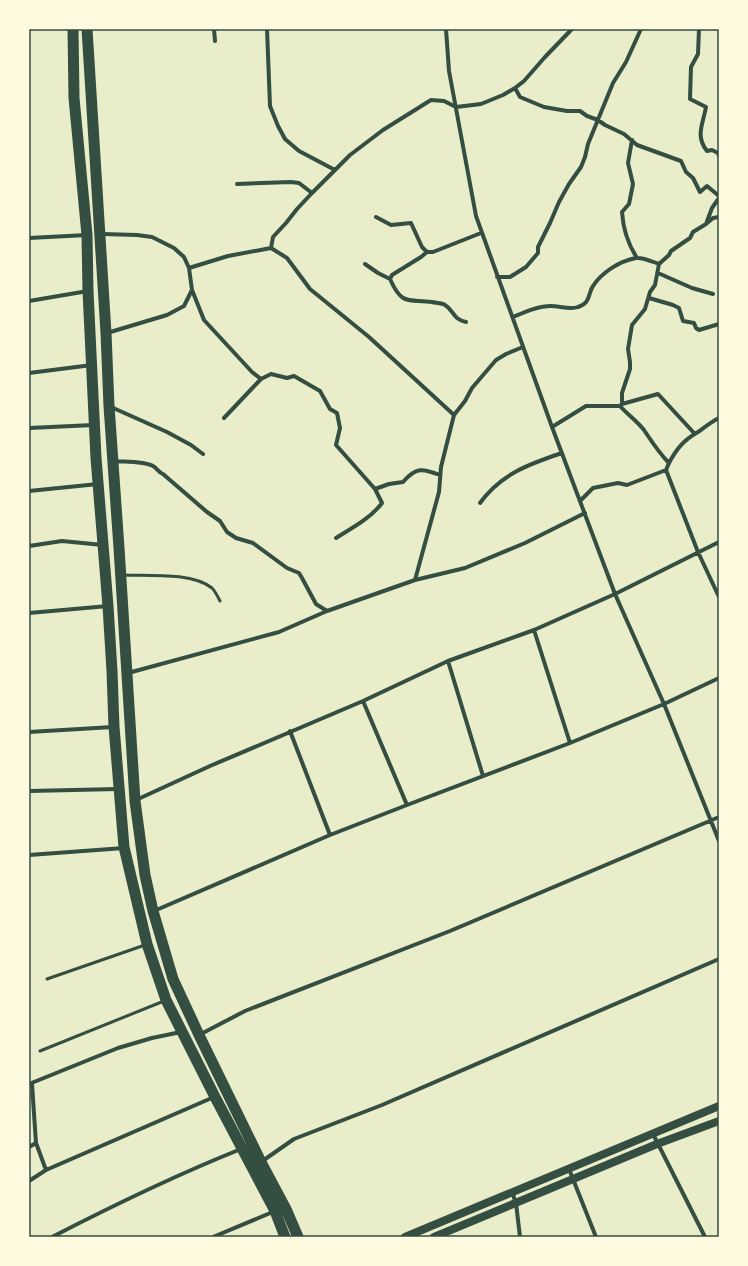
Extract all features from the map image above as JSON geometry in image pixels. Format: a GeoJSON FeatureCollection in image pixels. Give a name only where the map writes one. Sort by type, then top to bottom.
{"type":"FeatureCollection","features":[{"type":"Feature","properties":{"kind":"highway"},"geometry":{"type":"LineString","coordinates":[[73,29],[74,98],[87,235],[88,291],[98,484],[108,606],[118,789],[124,848],[147,944],[166,1000],[275,1211],[285,1237]]}},
{"type":"Feature","properties":{"kind":"highway"},"geometry":{"type":"LineString","coordinates":[[87,29],[106,333],[109,406],[128,673],[134,801],[145,875],[153,911],[173,979],[261,1162],[286,1209],[298,1237]]}},
{"type":"Feature","properties":{"kind":"main road"},"geometry":{"type":"LineString","coordinates":[[405,1237],[719,1106]]}},
{"type":"Feature","properties":{"kind":"main road"},"geometry":{"type":"LineString","coordinates":[[434,1237],[657,1144],[719,1121]]}},
{"type":"Feature","properties":{"kind":"street"},"geometry":{"type":"LineString","coordinates":[[214,29],[215,41]]}},
{"type":"Feature","properties":{"kind":"street"},"geometry":{"type":"LineString","coordinates":[[267,29],[270,106],[278,126],[285,139],[299,151],[335,170]]}},
{"type":"Feature","properties":{"kind":"street"},"geometry":{"type":"LineString","coordinates":[[446,29],[449,71],[476,216],[481,233],[615,594],[664,704],[719,841]]}},
{"type":"Feature","properties":{"kind":"street"},"geometry":{"type":"LineString","coordinates":[[271,248],[273,237],[312,193],[350,155],[383,130],[431,100],[444,101],[456,107],[481,104],[515,88],[524,81],[572,29]]}},
{"type":"Feature","properties":{"kind":"street"},"geometry":{"type":"LineString","coordinates":[[497,277],[510,277],[526,267],[538,253],[538,247],[559,202],[581,167],[588,144],[613,82],[626,62],[640,29]]}},
{"type":"Feature","properties":{"kind":"street"},"geometry":{"type":"LineString","coordinates":[[700,29],[698,54],[691,67],[689,92],[690,99],[706,107],[700,127],[701,144],[707,151],[712,150],[718,153],[719,156]]}},
{"type":"Feature","properties":{"kind":"street"},"geometry":{"type":"LineString","coordinates":[[515,88],[520,97],[544,107],[567,111],[580,111],[587,116],[598,120],[605,126],[624,134],[637,145],[681,161],[686,172],[693,178],[700,192],[706,186],[719,197],[712,208],[706,224]]}},
{"type":"Feature","properties":{"kind":"street"},"geometry":{"type":"LineString","coordinates":[[632,140],[628,163],[633,184],[629,204],[622,212],[627,239],[637,258]]}},
{"type":"Feature","properties":{"kind":"street"},"geometry":{"type":"LineString","coordinates":[[237,184],[291,182],[299,183],[312,193]]}},
{"type":"Feature","properties":{"kind":"street"},"geometry":{"type":"LineString","coordinates":[[376,217],[392,224],[410,223],[422,247],[427,252]]}},
{"type":"Feature","properties":{"kind":"street"},"geometry":{"type":"LineString","coordinates":[[669,463],[655,448],[644,431],[621,405],[622,393],[630,369],[628,349],[632,325],[644,309],[650,292],[655,285],[659,264],[669,255],[671,251],[690,238],[693,232],[713,218],[719,217]]}},
{"type":"Feature","properties":{"kind":"street"},"geometry":{"type":"LineString","coordinates":[[390,279],[392,275],[427,252],[433,252],[481,233]]}},
{"type":"Feature","properties":{"kind":"street"},"geometry":{"type":"LineString","coordinates":[[99,234],[152,237],[174,248],[184,258],[189,268],[192,290],[204,320],[252,372],[261,379]]}},
{"type":"Feature","properties":{"kind":"street"},"geometry":{"type":"LineString","coordinates":[[29,238],[87,235]]}},
{"type":"Feature","properties":{"kind":"street"},"geometry":{"type":"LineString","coordinates":[[189,268],[228,256],[271,248],[287,258],[310,289],[369,337],[454,415]]}},
{"type":"Feature","properties":{"kind":"street"},"geometry":{"type":"LineString","coordinates":[[513,317],[550,306],[567,308],[578,307],[590,298],[592,287],[603,274],[616,266],[637,258],[659,264]]}},
{"type":"Feature","properties":{"kind":"street"},"geometry":{"type":"LineString","coordinates":[[365,264],[390,279],[404,299],[410,301],[444,304],[458,320],[466,322]]}},
{"type":"Feature","properties":{"kind":"street"},"geometry":{"type":"LineString","coordinates":[[658,273],[692,288],[713,294]]}},
{"type":"Feature","properties":{"kind":"street"},"geometry":{"type":"LineString","coordinates":[[106,333],[167,315],[184,306],[192,290]]}},
{"type":"Feature","properties":{"kind":"street"},"geometry":{"type":"LineString","coordinates":[[29,301],[88,291]]}},
{"type":"Feature","properties":{"kind":"street"},"geometry":{"type":"LineString","coordinates":[[648,298],[679,308],[683,321],[694,323],[698,330],[719,324]]}},
{"type":"Feature","properties":{"kind":"street"},"geometry":{"type":"LineString","coordinates":[[415,580],[439,492],[441,467],[454,415],[465,401],[472,388],[496,360],[523,347]]}},
{"type":"Feature","properties":{"kind":"street"},"geometry":{"type":"LineString","coordinates":[[29,373],[92,365]]}},
{"type":"Feature","properties":{"kind":"street"},"geometry":{"type":"LineString","coordinates":[[224,418],[261,379],[272,374],[288,378],[294,376],[320,391],[330,409],[337,413],[340,428],[336,445],[375,489],[382,503],[378,509],[366,519],[336,538]]}},
{"type":"Feature","properties":{"kind":"street"},"geometry":{"type":"LineString","coordinates":[[552,427],[586,406],[621,405],[658,394],[694,433]]}},
{"type":"Feature","properties":{"kind":"street"},"geometry":{"type":"LineString","coordinates":[[109,406],[167,432],[191,445],[203,454]]}},
{"type":"Feature","properties":{"kind":"street"},"geometry":{"type":"LineString","coordinates":[[719,418],[698,432],[694,433],[686,440],[674,452],[666,470],[698,552],[719,597]]}},
{"type":"Feature","properties":{"kind":"street"},"geometry":{"type":"LineString","coordinates":[[29,428],[95,425]]}},
{"type":"Feature","properties":{"kind":"street"},"geometry":{"type":"LineString","coordinates":[[480,503],[487,493],[504,478],[518,470],[562,453]]}},
{"type":"Feature","properties":{"kind":"street"},"geometry":{"type":"LineString","coordinates":[[113,461],[154,466],[159,473],[220,521],[227,532],[236,538],[253,542],[287,568],[298,573],[316,604],[328,611]]}},
{"type":"Feature","properties":{"kind":"street"},"geometry":{"type":"LineString","coordinates":[[375,489],[389,484],[403,482],[409,475],[419,469],[432,471],[440,475]]}},
{"type":"Feature","properties":{"kind":"street"},"geometry":{"type":"LineString","coordinates":[[580,500],[593,488],[618,483],[627,485],[666,470]]}},
{"type":"Feature","properties":{"kind":"street"},"geometry":{"type":"LineString","coordinates":[[29,491],[98,484]]}},
{"type":"Feature","properties":{"kind":"street"},"geometry":{"type":"LineString","coordinates":[[128,673],[279,632],[328,611],[415,580],[465,568],[495,557],[585,513]]}},
{"type":"Feature","properties":{"kind":"street"},"geometry":{"type":"LineString","coordinates":[[29,546],[62,541],[103,545]]}},
{"type":"Feature","properties":{"kind":"street"},"geometry":{"type":"LineString","coordinates":[[134,801],[210,766],[363,701],[448,661],[534,630],[615,594],[719,542]]}},
{"type":"Feature","properties":{"kind":"street"},"geometry":{"type":"LineString","coordinates":[[29,613],[108,606]]}},
{"type":"Feature","properties":{"kind":"street"},"geometry":{"type":"LineString","coordinates":[[534,630],[570,743]]}},
{"type":"Feature","properties":{"kind":"street"},"geometry":{"type":"LineString","coordinates":[[448,661],[483,776]]}},
{"type":"Feature","properties":{"kind":"street"},"geometry":{"type":"LineString","coordinates":[[153,911],[330,835],[570,743],[664,704],[719,678]]}},
{"type":"Feature","properties":{"kind":"street"},"geometry":{"type":"LineString","coordinates":[[363,701],[407,805]]}},
{"type":"Feature","properties":{"kind":"street"},"geometry":{"type":"LineString","coordinates":[[29,732],[114,727]]}},
{"type":"Feature","properties":{"kind":"street"},"geometry":{"type":"LineString","coordinates":[[290,732],[330,835]]}},
{"type":"Feature","properties":{"kind":"street"},"geometry":{"type":"LineString","coordinates":[[29,791],[118,789]]}},
{"type":"Feature","properties":{"kind":"street"},"geometry":{"type":"LineString","coordinates":[[199,1035],[245,1011],[450,931],[719,817]]}},
{"type":"Feature","properties":{"kind":"street"},"geometry":{"type":"LineString","coordinates":[[29,855],[124,848]]}},
{"type":"Feature","properties":{"kind":"street"},"geometry":{"type":"LineString","coordinates":[[261,1162],[294,1139],[382,1105],[719,959]]}},
{"type":"Feature","properties":{"kind":"street"},"geometry":{"type":"LineString","coordinates":[[46,1170],[36,1143],[31,1084],[118,1048],[152,1038],[182,1032]]}},
{"type":"Feature","properties":{"kind":"street"},"geometry":{"type":"LineString","coordinates":[[29,1181],[46,1170],[215,1097]]}},
{"type":"Feature","properties":{"kind":"street"},"geometry":{"type":"LineString","coordinates":[[653,1134],[705,1237]]}},
{"type":"Feature","properties":{"kind":"street"},"geometry":{"type":"LineString","coordinates":[[29,1147],[36,1143]]}},
{"type":"Feature","properties":{"kind":"street"},"geometry":{"type":"LineString","coordinates":[[52,1237],[102,1211],[243,1148]]}},
{"type":"Feature","properties":{"kind":"street"},"geometry":{"type":"LineString","coordinates":[[569,1168],[572,1180],[596,1237]]}},
{"type":"Feature","properties":{"kind":"street"},"geometry":{"type":"LineString","coordinates":[[512,1192],[516,1203],[520,1237]]}},
{"type":"Feature","properties":{"kind":"street"},"geometry":{"type":"LineString","coordinates":[[213,1237],[275,1211]]}},
{"type":"Feature","properties":{"kind":"lane"},"geometry":{"type":"LineString","coordinates":[[121,574],[181,576],[197,580],[212,589],[220,601]]}},
{"type":"Feature","properties":{"kind":"lane"},"geometry":{"type":"LineString","coordinates":[[47,979],[147,944]]}},
{"type":"Feature","properties":{"kind":"lane"},"geometry":{"type":"LineString","coordinates":[[40,1051],[166,1000]]}}]}
